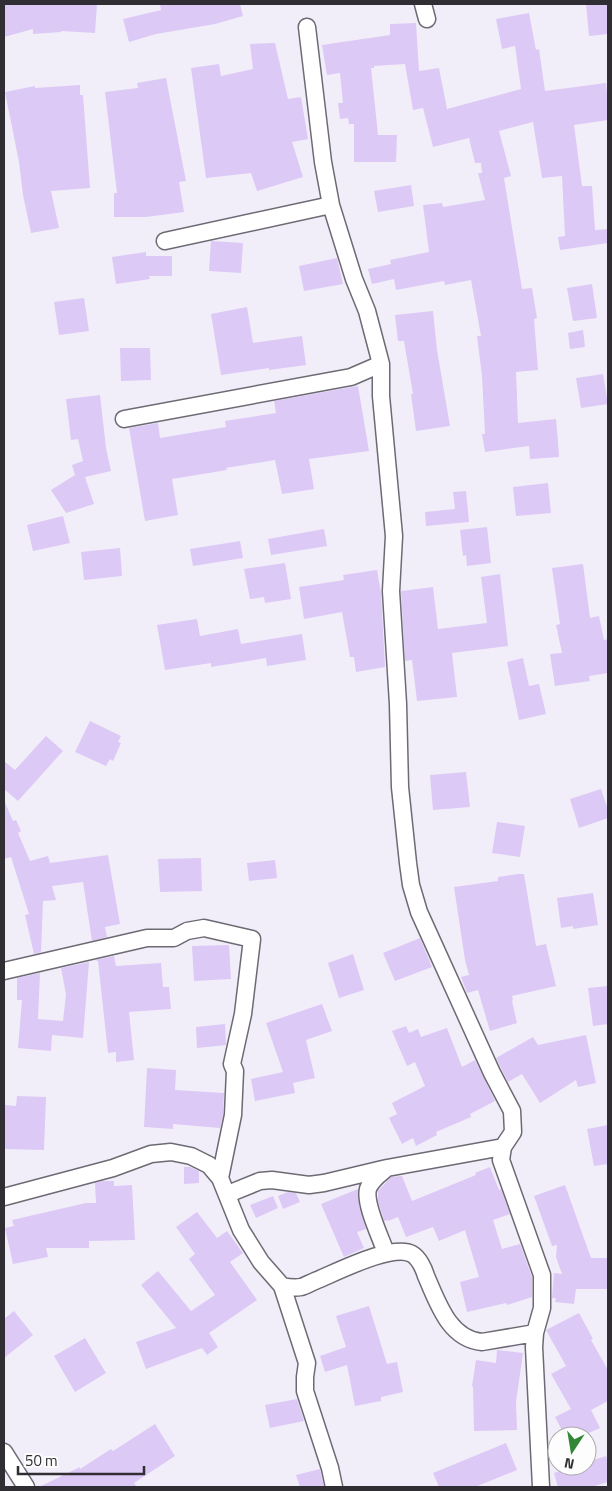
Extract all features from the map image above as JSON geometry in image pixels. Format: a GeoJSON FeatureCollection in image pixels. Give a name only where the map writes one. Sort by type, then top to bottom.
{"type":"FeatureCollection","features":[{"type":"Feature","properties":{"kind":"street"},"geometry":{"type":"LineString","coordinates":[[307,27],[322,162],[330,205],[354,279],[367,311],[380,364],[380,396],[394,536],[391,591],[398,704],[400,787],[411,885],[419,912],[492,1073],[512,1111],[513,1132],[503,1148],[501,1160],[542,1276],[542,1308],[535,1334],[534,1347],[541,1487]]}},
{"type":"Feature","properties":{"kind":"street"},"geometry":{"type":"LineString","coordinates":[[165,241],[330,205]]}},
{"type":"Feature","properties":{"kind":"street"},"geometry":{"type":"LineString","coordinates":[[124,419],[351,377],[380,364]]}},
{"type":"Feature","properties":{"kind":"street"},"geometry":{"type":"LineString","coordinates":[[4,971],[147,938],[174,938],[187,931],[204,928],[252,939],[243,1014],[232,1064],[235,1071],[233,1116],[220,1178]]}},
{"type":"Feature","properties":{"kind":"street"},"geometry":{"type":"LineString","coordinates":[[228,1194],[260,1181],[272,1180],[309,1185],[386,1168],[503,1148]]}},
{"type":"Feature","properties":{"kind":"street"},"geometry":{"type":"LineString","coordinates":[[4,1197],[113,1168],[151,1154],[171,1152],[200,1160],[209,1165],[220,1178],[242,1230],[261,1262],[282,1286],[307,1363],[305,1391],[330,1468],[334,1487]]}},
{"type":"Feature","properties":{"kind":"street"},"geometry":{"type":"LineString","coordinates":[[386,1168],[368,1188],[367,1199],[386,1253]]}},
{"type":"Feature","properties":{"kind":"street"},"geometry":{"type":"LineString","coordinates":[[282,1286],[300,1287],[378,1254],[398,1251],[412,1254],[423,1267],[446,1318],[453,1328],[464,1337],[482,1342],[535,1334]]}},
{"type":"Feature","properties":{"kind":"street"},"geometry":{"type":"LineString","coordinates":[[4,1452],[26,1487]]}},
{"type":"Feature","properties":{"kind":"building"},"geometry":{"type":"Polygon","coordinates":[[[4,4],[97,4],[95,33],[61,31],[33,34],[33,29],[4,37],[4,4]]]}},
{"type":"Feature","properties":{"kind":"building"},"geometry":{"type":"Polygon","coordinates":[[[160,4],[240,4],[243,16],[215,24],[156,34],[129,42],[123,19],[161,10],[160,4]]]}},
{"type":"Feature","properties":{"kind":"building"},"geometry":{"type":"Polygon","coordinates":[[[586,4],[608,4],[608,34],[589,36],[586,4]]]}},
{"type":"Feature","properties":{"kind":"building"},"geometry":{"type":"Polygon","coordinates":[[[529,13],[536,50],[539,49],[545,91],[606,83],[608,102],[608,120],[574,125],[582,186],[592,186],[595,230],[608,229],[608,243],[560,250],[558,237],[565,236],[562,176],[542,178],[533,122],[499,131],[511,176],[504,178],[522,289],[532,288],[537,318],[534,319],[538,370],[516,372],[518,423],[556,419],[559,457],[530,459],[529,446],[485,452],[482,434],[485,434],[482,376],[477,336],[481,336],[471,280],[445,285],[444,281],[396,290],[394,279],[372,284],[368,269],[391,264],[390,260],[429,252],[423,205],[442,203],[443,207],[485,200],[478,173],[482,173],[481,163],[475,163],[469,138],[433,147],[423,108],[413,110],[405,64],[374,66],[374,68],[371,68],[378,135],[397,135],[396,162],[354,162],[354,124],[349,124],[348,118],[340,119],[338,103],[343,103],[340,73],[327,75],[322,45],[390,35],[390,24],[416,23],[419,71],[439,68],[447,109],[521,89],[515,46],[502,49],[496,19],[529,13]]]}},
{"type":"Feature","properties":{"kind":"building"},"geometry":{"type":"Polygon","coordinates":[[[275,43],[288,99],[301,97],[308,139],[292,142],[303,177],[257,191],[251,173],[206,178],[191,68],[219,64],[221,76],[253,69],[250,44],[275,43]]]}},
{"type":"Feature","properties":{"kind":"building"},"geometry":{"type":"Polygon","coordinates":[[[166,78],[186,181],[179,182],[184,212],[146,217],[114,217],[114,193],[117,193],[105,92],[138,88],[137,83],[166,78]]]}},
{"type":"Feature","properties":{"kind":"building"},"geometry":{"type":"Polygon","coordinates":[[[80,85],[80,95],[83,95],[90,188],[51,191],[59,228],[31,233],[5,92],[35,86],[35,88],[80,85]]]}},
{"type":"Feature","properties":{"kind":"building"},"geometry":{"type":"Polygon","coordinates":[[[411,185],[414,206],[378,212],[374,191],[411,185]]]}},
{"type":"Feature","properties":{"kind":"building"},"geometry":{"type":"Polygon","coordinates":[[[211,241],[243,243],[241,273],[209,271],[211,241]]]}},
{"type":"Feature","properties":{"kind":"building"},"geometry":{"type":"Polygon","coordinates":[[[146,252],[146,256],[172,256],[172,276],[149,276],[150,279],[116,284],[112,257],[146,252]]]}},
{"type":"Feature","properties":{"kind":"building"},"geometry":{"type":"Polygon","coordinates":[[[337,258],[343,284],[304,291],[299,266],[337,258]]]}},
{"type":"Feature","properties":{"kind":"building"},"geometry":{"type":"Polygon","coordinates":[[[592,284],[597,318],[573,321],[567,288],[592,284]]]}},
{"type":"Feature","properties":{"kind":"building"},"geometry":{"type":"Polygon","coordinates":[[[84,298],[89,331],[59,335],[54,302],[84,298]]]}},
{"type":"Feature","properties":{"kind":"building"},"geometry":{"type":"Polygon","coordinates":[[[247,307],[253,343],[302,336],[306,365],[221,375],[211,314],[247,307]]]}},
{"type":"Feature","properties":{"kind":"building"},"geometry":{"type":"Polygon","coordinates":[[[433,311],[437,350],[450,426],[416,431],[411,394],[413,394],[404,341],[398,341],[395,315],[433,311]]]}},
{"type":"Feature","properties":{"kind":"building"},"geometry":{"type":"Polygon","coordinates":[[[583,330],[585,347],[570,349],[568,333],[583,330]]]}},
{"type":"Feature","properties":{"kind":"building"},"geometry":{"type":"Polygon","coordinates":[[[120,348],[150,348],[151,380],[121,381],[120,348]]]}},
{"type":"Feature","properties":{"kind":"building"},"geometry":{"type":"Polygon","coordinates":[[[603,374],[608,404],[581,408],[576,378],[603,374]]]}},
{"type":"Feature","properties":{"kind":"building"},"geometry":{"type":"Polygon","coordinates":[[[358,386],[369,451],[309,459],[314,489],[282,494],[275,460],[226,468],[227,470],[172,479],[178,515],[145,521],[129,428],[158,423],[160,438],[226,427],[225,421],[276,413],[274,401],[358,386]]]}},
{"type":"Feature","properties":{"kind":"building"},"geometry":{"type":"Polygon","coordinates":[[[100,395],[106,448],[111,471],[85,477],[94,504],[66,513],[51,490],[75,475],[72,465],[83,461],[78,439],[71,440],[66,399],[100,395]]]}},
{"type":"Feature","properties":{"kind":"building"},"geometry":{"type":"Polygon","coordinates":[[[548,483],[551,513],[516,516],[513,487],[548,483]]]}},
{"type":"Feature","properties":{"kind":"building"},"geometry":{"type":"Polygon","coordinates":[[[466,491],[469,522],[426,526],[425,512],[455,509],[453,492],[466,491]]]}},
{"type":"Feature","properties":{"kind":"building"},"geometry":{"type":"Polygon","coordinates":[[[63,516],[70,543],[33,551],[27,525],[63,516]]]}},
{"type":"Feature","properties":{"kind":"building"},"geometry":{"type":"Polygon","coordinates":[[[487,527],[491,563],[467,566],[466,555],[463,556],[460,530],[487,527]]]}},
{"type":"Feature","properties":{"kind":"building"},"geometry":{"type":"Polygon","coordinates":[[[324,529],[327,546],[271,555],[268,539],[324,529]]]}},
{"type":"Feature","properties":{"kind":"building"},"geometry":{"type":"Polygon","coordinates":[[[240,541],[243,558],[193,566],[190,549],[240,541]]]}},
{"type":"Feature","properties":{"kind":"building"},"geometry":{"type":"Polygon","coordinates":[[[120,548],[122,576],[84,580],[81,552],[120,548]]]}},
{"type":"Feature","properties":{"kind":"building"},"geometry":{"type":"Polygon","coordinates":[[[285,563],[291,599],[265,603],[264,597],[250,599],[244,569],[285,563]]]}},
{"type":"Feature","properties":{"kind":"building"},"geometry":{"type":"Polygon","coordinates":[[[583,564],[590,618],[599,616],[604,640],[608,639],[608,673],[589,676],[590,681],[555,686],[550,654],[562,653],[556,625],[560,624],[552,568],[583,564]]]}},
{"type":"Feature","properties":{"kind":"building"},"geometry":{"type":"Polygon","coordinates":[[[377,570],[381,593],[385,667],[356,672],[354,657],[350,657],[342,612],[304,619],[299,587],[344,580],[343,575],[377,570]]]}},
{"type":"Feature","properties":{"kind":"building"},"geometry":{"type":"Polygon","coordinates":[[[500,574],[508,646],[452,653],[457,697],[417,701],[412,660],[405,661],[401,591],[433,587],[438,629],[487,623],[481,577],[500,574]]]}},
{"type":"Feature","properties":{"kind":"building"},"geometry":{"type":"Polygon","coordinates":[[[197,619],[200,636],[238,629],[241,644],[302,634],[306,660],[267,666],[266,658],[211,667],[211,663],[165,670],[157,625],[197,619]]]}},
{"type":"Feature","properties":{"kind":"building"},"geometry":{"type":"Polygon","coordinates":[[[523,658],[529,686],[539,684],[546,714],[519,720],[507,662],[523,658]]]}},
{"type":"Feature","properties":{"kind":"building"},"geometry":{"type":"Polygon","coordinates":[[[90,721],[121,736],[118,742],[121,743],[113,761],[110,759],[106,766],[75,752],[90,721]]]}},
{"type":"Feature","properties":{"kind":"building"},"geometry":{"type":"Polygon","coordinates":[[[46,736],[63,751],[18,801],[4,789],[4,761],[15,770],[46,736]]]}},
{"type":"Feature","properties":{"kind":"building"},"geometry":{"type":"Polygon","coordinates":[[[466,772],[470,807],[433,810],[430,775],[466,772]]]}},
{"type":"Feature","properties":{"kind":"building"},"geometry":{"type":"Polygon","coordinates":[[[601,789],[608,810],[608,818],[579,828],[570,799],[601,789]]]}},
{"type":"Feature","properties":{"kind":"building"},"geometry":{"type":"Polygon","coordinates":[[[4,800],[13,821],[16,820],[21,831],[18,833],[30,861],[48,856],[50,863],[108,855],[120,924],[105,927],[107,937],[92,941],[83,882],[52,886],[56,900],[43,901],[41,952],[34,954],[25,915],[29,914],[11,857],[4,859],[4,800]]]}},
{"type":"Feature","properties":{"kind":"building"},"geometry":{"type":"Polygon","coordinates":[[[497,822],[525,826],[520,857],[492,853],[497,822]]]}},
{"type":"Feature","properties":{"kind":"building"},"geometry":{"type":"Polygon","coordinates":[[[201,858],[202,891],[160,892],[158,859],[201,858]]]}},
{"type":"Feature","properties":{"kind":"building"},"geometry":{"type":"Polygon","coordinates":[[[275,860],[277,878],[249,881],[247,863],[275,860]]]}},
{"type":"Feature","properties":{"kind":"building"},"geometry":{"type":"Polygon","coordinates":[[[524,874],[536,946],[546,944],[556,986],[512,996],[517,1023],[490,1031],[478,990],[467,993],[461,977],[469,975],[454,887],[498,881],[498,877],[524,874]]]}},
{"type":"Feature","properties":{"kind":"building"},"geometry":{"type":"Polygon","coordinates":[[[593,893],[598,925],[573,929],[573,926],[561,928],[557,898],[593,893]]]}},
{"type":"Feature","properties":{"kind":"building"},"geometry":{"type":"Polygon","coordinates":[[[420,938],[432,967],[395,981],[383,953],[420,938]]]}},
{"type":"Feature","properties":{"kind":"building"},"geometry":{"type":"Polygon","coordinates":[[[229,945],[231,979],[194,981],[192,946],[229,945]]]}},
{"type":"Feature","properties":{"kind":"building"},"geometry":{"type":"Polygon","coordinates":[[[353,954],[364,990],[339,998],[328,963],[353,954]]]}},
{"type":"Feature","properties":{"kind":"building"},"geometry":{"type":"Polygon","coordinates":[[[114,956],[116,966],[161,963],[163,987],[169,987],[171,1009],[129,1012],[134,1060],[116,1062],[116,1052],[108,1053],[98,961],[95,960],[114,956]]]}},
{"type":"Feature","properties":{"kind":"building"},"geometry":{"type":"Polygon","coordinates":[[[89,962],[83,1038],[52,1035],[51,1051],[18,1048],[22,1000],[17,1000],[17,978],[40,973],[38,1019],[63,1021],[66,994],[61,968],[89,962]]]}},
{"type":"Feature","properties":{"kind":"building"},"geometry":{"type":"Polygon","coordinates":[[[608,986],[608,1024],[593,1026],[588,988],[608,986]]]}},
{"type":"Feature","properties":{"kind":"building"},"geometry":{"type":"Polygon","coordinates":[[[322,1004],[332,1031],[306,1040],[315,1078],[293,1083],[295,1093],[255,1101],[251,1079],[283,1072],[266,1023],[322,1004]]]}},
{"type":"Feature","properties":{"kind":"building"},"geometry":{"type":"Polygon","coordinates":[[[225,1024],[226,1045],[197,1048],[196,1027],[225,1024]]]}},
{"type":"Feature","properties":{"kind":"building"},"geometry":{"type":"Polygon","coordinates":[[[406,1026],[409,1033],[418,1029],[421,1037],[447,1028],[462,1067],[475,1060],[495,1101],[470,1114],[471,1117],[436,1132],[437,1135],[416,1146],[413,1138],[402,1144],[389,1118],[397,1114],[392,1103],[425,1086],[415,1062],[407,1066],[392,1031],[406,1026]]]}},
{"type":"Feature","properties":{"kind":"building"},"geometry":{"type":"Polygon","coordinates":[[[586,1035],[596,1083],[578,1087],[576,1080],[540,1103],[522,1074],[508,1082],[496,1058],[533,1037],[538,1045],[586,1035]]]}},
{"type":"Feature","properties":{"kind":"building"},"geometry":{"type":"Polygon","coordinates":[[[147,1068],[176,1070],[175,1090],[224,1093],[220,1128],[173,1124],[173,1129],[144,1127],[147,1068]]]}},
{"type":"Feature","properties":{"kind":"building"},"geometry":{"type":"Polygon","coordinates":[[[17,1096],[46,1097],[44,1150],[4,1149],[4,1105],[16,1106],[17,1096]]]}},
{"type":"Feature","properties":{"kind":"building"},"geometry":{"type":"Polygon","coordinates":[[[608,1125],[608,1164],[594,1166],[587,1129],[608,1125]]]}},
{"type":"Feature","properties":{"kind":"building"},"geometry":{"type":"Polygon","coordinates":[[[184,1167],[190,1167],[199,1171],[199,1183],[184,1184],[184,1167]]]}},
{"type":"Feature","properties":{"kind":"building"},"geometry":{"type":"Polygon","coordinates":[[[490,1167],[499,1190],[501,1189],[510,1214],[493,1220],[502,1249],[520,1244],[532,1277],[532,1297],[507,1305],[506,1303],[467,1312],[460,1282],[479,1277],[465,1230],[439,1241],[433,1227],[406,1237],[398,1217],[384,1221],[378,1201],[378,1191],[391,1177],[402,1176],[412,1201],[476,1175],[475,1173],[490,1167]]]}},
{"type":"Feature","properties":{"kind":"building"},"geometry":{"type":"Polygon","coordinates":[[[114,1181],[114,1186],[132,1185],[135,1240],[89,1241],[89,1248],[46,1248],[48,1257],[13,1264],[5,1228],[14,1226],[12,1220],[86,1203],[96,1203],[95,1183],[114,1181]]]}},
{"type":"Feature","properties":{"kind":"building"},"geometry":{"type":"Polygon","coordinates":[[[565,1185],[591,1258],[608,1258],[608,1289],[576,1289],[574,1304],[555,1302],[556,1298],[552,1298],[554,1273],[562,1274],[556,1257],[557,1245],[552,1246],[534,1196],[565,1185]]]}},
{"type":"Feature","properties":{"kind":"building"},"geometry":{"type":"Polygon","coordinates":[[[358,1189],[359,1206],[366,1229],[357,1232],[364,1248],[344,1257],[321,1204],[358,1189]]]}},
{"type":"Feature","properties":{"kind":"building"},"geometry":{"type":"Polygon","coordinates":[[[288,1192],[296,1193],[300,1202],[283,1209],[278,1196],[288,1192]]]}},
{"type":"Feature","properties":{"kind":"building"},"geometry":{"type":"Polygon","coordinates":[[[273,1196],[278,1208],[256,1218],[250,1205],[273,1196]]]}},
{"type":"Feature","properties":{"kind":"building"},"geometry":{"type":"Polygon","coordinates":[[[197,1212],[217,1238],[227,1231],[243,1253],[230,1262],[257,1300],[209,1333],[218,1347],[207,1355],[202,1348],[146,1369],[136,1342],[176,1328],[141,1285],[158,1271],[191,1311],[215,1295],[189,1259],[195,1254],[176,1227],[197,1212]]]}},
{"type":"Feature","properties":{"kind":"building"},"geometry":{"type":"Polygon","coordinates":[[[369,1306],[387,1364],[397,1362],[403,1392],[381,1397],[381,1401],[355,1406],[347,1365],[325,1372],[320,1356],[346,1347],[336,1316],[369,1306]]]}},
{"type":"Feature","properties":{"kind":"building"},"geometry":{"type":"Polygon","coordinates":[[[14,1311],[33,1335],[4,1358],[4,1319],[14,1311]]]}},
{"type":"Feature","properties":{"kind":"building"},"geometry":{"type":"Polygon","coordinates":[[[579,1313],[593,1339],[591,1340],[608,1370],[608,1401],[591,1410],[600,1428],[597,1429],[597,1426],[560,1426],[555,1417],[571,1409],[551,1374],[566,1366],[546,1330],[579,1313]]]}},
{"type":"Feature","properties":{"kind":"building"},"geometry":{"type":"Polygon","coordinates":[[[85,1338],[106,1373],[75,1392],[54,1356],[85,1338]]]}},
{"type":"Feature","properties":{"kind":"building"},"geometry":{"type":"Polygon","coordinates":[[[497,1350],[523,1353],[516,1402],[517,1430],[474,1431],[472,1386],[476,1360],[496,1363],[497,1350]]]}},
{"type":"Feature","properties":{"kind":"building"},"geometry":{"type":"Polygon","coordinates":[[[297,1399],[304,1421],[270,1428],[265,1405],[297,1399]]]}},
{"type":"Feature","properties":{"kind":"building"},"geometry":{"type":"Polygon","coordinates":[[[155,1424],[175,1456],[134,1483],[137,1487],[39,1487],[80,1467],[80,1469],[111,1449],[113,1451],[155,1424]]]}},
{"type":"Feature","properties":{"kind":"building"},"geometry":{"type":"Polygon","coordinates":[[[506,1443],[517,1470],[475,1487],[439,1487],[433,1473],[506,1443]]]}},
{"type":"Feature","properties":{"kind":"building"},"geometry":{"type":"Polygon","coordinates":[[[606,1456],[608,1482],[591,1487],[558,1487],[555,1476],[597,1476],[597,1459],[606,1456]]]}},
{"type":"Feature","properties":{"kind":"building"},"geometry":{"type":"Polygon","coordinates":[[[320,1469],[324,1487],[300,1487],[296,1475],[320,1469]]]}}]}
